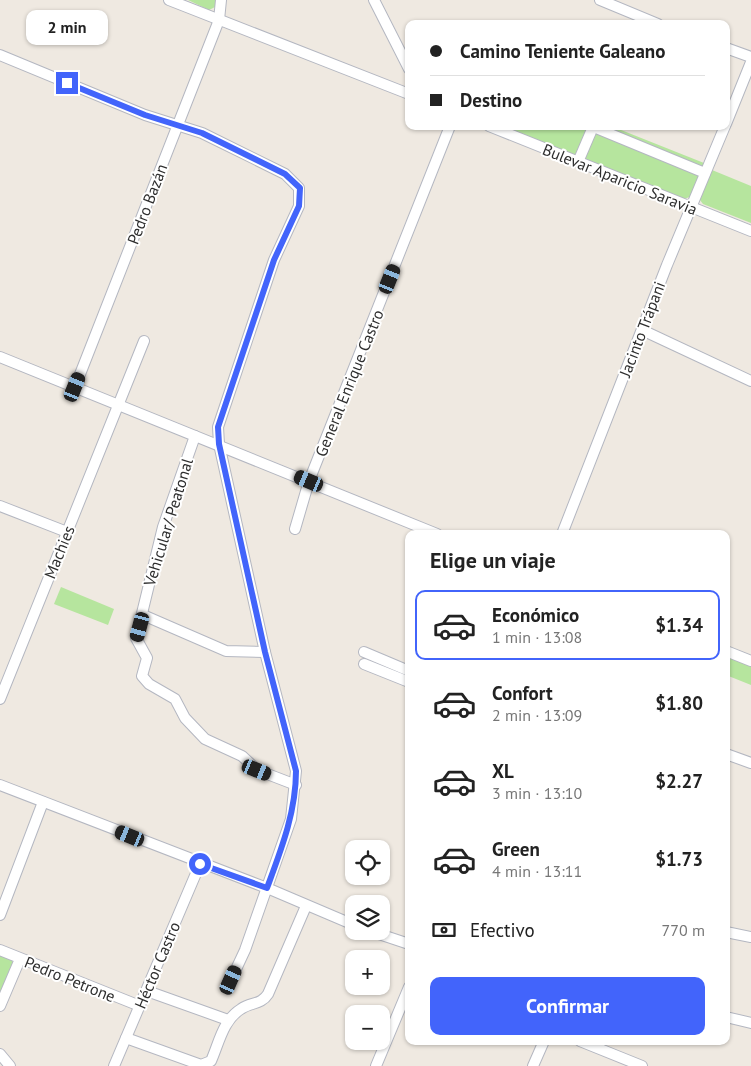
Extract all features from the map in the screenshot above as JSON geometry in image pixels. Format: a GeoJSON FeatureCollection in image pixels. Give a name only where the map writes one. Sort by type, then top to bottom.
{"type":"FeatureCollection","features":[{"type":"Feature","properties":{"kind":"street"},"geometry":{"type":"LineString","coordinates":[[169,0],[405,92]]}},
{"type":"Feature","properties":{"kind":"street","name":"Pedro Bazán"},"geometry":{"type":"LineString","coordinates":[[75,387],[219,20],[221,0]]}},
{"type":"Feature","properties":{"kind":"street"},"geometry":{"type":"LineString","coordinates":[[374,0],[405,62]]}},
{"type":"Feature","properties":{"kind":"street"},"geometry":{"type":"LineString","coordinates":[[600,0],[648,20]]}},
{"type":"Feature","properties":{"kind":"street"},"geometry":{"type":"LineString","coordinates":[[398,47],[405,50]]}},
{"type":"Feature","properties":{"kind":"street"},"geometry":{"type":"LineString","coordinates":[[730,50],[751,58]]}},
{"type":"Feature","properties":{"kind":"street"},"geometry":{"type":"LineString","coordinates":[[0,55],[97,96],[177,126],[202,133],[285,174],[300,188],[299,206],[274,260],[218,427],[219,444],[265,652],[296,771],[291,819],[245,950],[231,980]]}},
{"type":"Feature","properties":{"kind":"street","name":"Jacinto Trápani"},"geometry":{"type":"LineString","coordinates":[[730,115],[751,62]]}},
{"type":"Feature","properties":{"kind":"street","name":"General Enrique Castro"},"geometry":{"type":"LineString","coordinates":[[295,529],[309,481],[448,130]]}},
{"type":"Feature","properties":{"kind":"street","name":"Bulevar Aparicio Saravia"},"geometry":{"type":"LineString","coordinates":[[499,130],[751,231]]}},
{"type":"Feature","properties":{"kind":"street"},"geometry":{"type":"LineString","coordinates":[[578,162],[590,130]]}},
{"type":"Feature","properties":{"kind":"street"},"geometry":{"type":"LineString","coordinates":[[602,130],[705,173]]}},
{"type":"Feature","properties":{"kind":"street","name":"Jacinto Trápani"},"geometry":{"type":"LineString","coordinates":[[564,530],[642,330],[724,130]]}},
{"type":"Feature","properties":{"kind":"street"},"geometry":{"type":"LineString","coordinates":[[642,330],[751,380]]}},
{"type":"Feature","properties":{"kind":"street","name":"Machies"},"geometry":{"type":"LineString","coordinates":[[0,699],[144,341]]}},
{"type":"Feature","properties":{"kind":"street"},"geometry":{"type":"LineString","coordinates":[[0,357],[219,444],[427,530]]}},
{"type":"Feature","properties":{"kind":"street","name":"Vehicular/ Peatonal"},"geometry":{"type":"LineString","coordinates":[[195,436],[163,527],[136,638],[147,658],[142,676],[149,684],[175,699],[185,718],[205,739],[242,756],[257,770],[296,785]]}},
{"type":"Feature","properties":{"kind":"street"},"geometry":{"type":"LineString","coordinates":[[0,506],[67,532]]}},
{"type":"Feature","properties":{"kind":"street"},"geometry":{"type":"LineString","coordinates":[[143,615],[226,651],[265,652]]}},
{"type":"Feature","properties":{"kind":"street"},"geometry":{"type":"LineString","coordinates":[[364,652],[405,669]]}},
{"type":"Feature","properties":{"kind":"street"},"geometry":{"type":"LineString","coordinates":[[730,653],[751,661]]}},
{"type":"Feature","properties":{"kind":"street"},"geometry":{"type":"LineString","coordinates":[[364,664],[405,681]]}},
{"type":"Feature","properties":{"kind":"street"},"geometry":{"type":"LineString","coordinates":[[389,675],[396,666]]}},
{"type":"Feature","properties":{"kind":"street"},"geometry":{"type":"LineString","coordinates":[[730,755],[751,763]]}},
{"type":"Feature","properties":{"kind":"street"},"geometry":{"type":"LineString","coordinates":[[0,786],[267,888],[345,921]]}},
{"type":"Feature","properties":{"kind":"street"},"geometry":{"type":"LineString","coordinates":[[0,915],[44,802]]}},
{"type":"Feature","properties":{"kind":"street","name":"Héctor Castro"},"geometry":{"type":"LineString","coordinates":[[114,1066],[200,864]]}},
{"type":"Feature","properties":{"kind":"street"},"geometry":{"type":"LineString","coordinates":[[126,1038],[201,1065],[207,1064],[211,1061],[228,1020],[240,1009],[264,1000],[306,906]]}},
{"type":"Feature","properties":{"kind":"street"},"geometry":{"type":"LineString","coordinates":[[730,933],[751,937]]}},
{"type":"Feature","properties":{"kind":"street"},"geometry":{"type":"LineString","coordinates":[[390,938],[405,943]]}},
{"type":"Feature","properties":{"kind":"street","name":"Pedro Petrone"},"geometry":{"type":"LineString","coordinates":[[0,950],[140,1006]]}},
{"type":"Feature","properties":{"kind":"street"},"geometry":{"type":"LineString","coordinates":[[0,1006],[20,959]]}},
{"type":"Feature","properties":{"kind":"street"},"geometry":{"type":"LineString","coordinates":[[147,991],[228,1020]]}},
{"type":"Feature","properties":{"kind":"street"},"geometry":{"type":"LineString","coordinates":[[376,1066],[405,997]]}},
{"type":"Feature","properties":{"kind":"street"},"geometry":{"type":"LineString","coordinates":[[730,1018],[751,1023]]}},
{"type":"Feature","properties":{"kind":"street"},"geometry":{"type":"LineString","coordinates":[[533,1066],[542,1045]]}},
{"type":"Feature","properties":{"kind":"street"},"geometry":{"type":"LineString","coordinates":[[590,1045],[642,1066]]}},
{"type":"Feature","properties":{"kind":"street"},"geometry":{"type":"LineString","coordinates":[[0,1054],[10,1066]]}},
{"type":"Feature","properties":{"kind":"green space"},"geometry":{"type":"Polygon","coordinates":[[[188,0],[218,0],[217,6],[209,10],[188,0]]]}},
{"type":"Feature","properties":{"kind":"green space"},"geometry":{"type":"Polygon","coordinates":[[[510,130],[621,130],[704,163],[690,197],[683,199],[510,130]]]}},
{"type":"Feature","properties":{"kind":"green space"},"geometry":{"type":"Polygon","coordinates":[[[712,170],[751,186],[751,223],[703,204],[700,200],[712,170]]]}},
{"type":"Feature","properties":{"kind":"green space"},"geometry":{"type":"Polygon","coordinates":[[[61,587],[114,609],[108,625],[54,604],[61,587]]]}},
{"type":"Feature","properties":{"kind":"green space"},"geometry":{"type":"Polygon","coordinates":[[[730,653],[751,661],[751,685],[730,677],[730,653]]]}},
{"type":"Feature","properties":{"kind":"green space"},"geometry":{"type":"Polygon","coordinates":[[[0,954],[10,958],[14,964],[0,1000],[0,954]]]}},
{"type":"Feature","properties":{"kind":"route"},"geometry":{"type":"LineString","coordinates":[[67,83],[145,115],[202,133],[285,174],[300,188],[299,206],[274,260],[218,427],[219,444],[265,652],[296,771],[291,819],[267,888],[200,864]]}}]}
